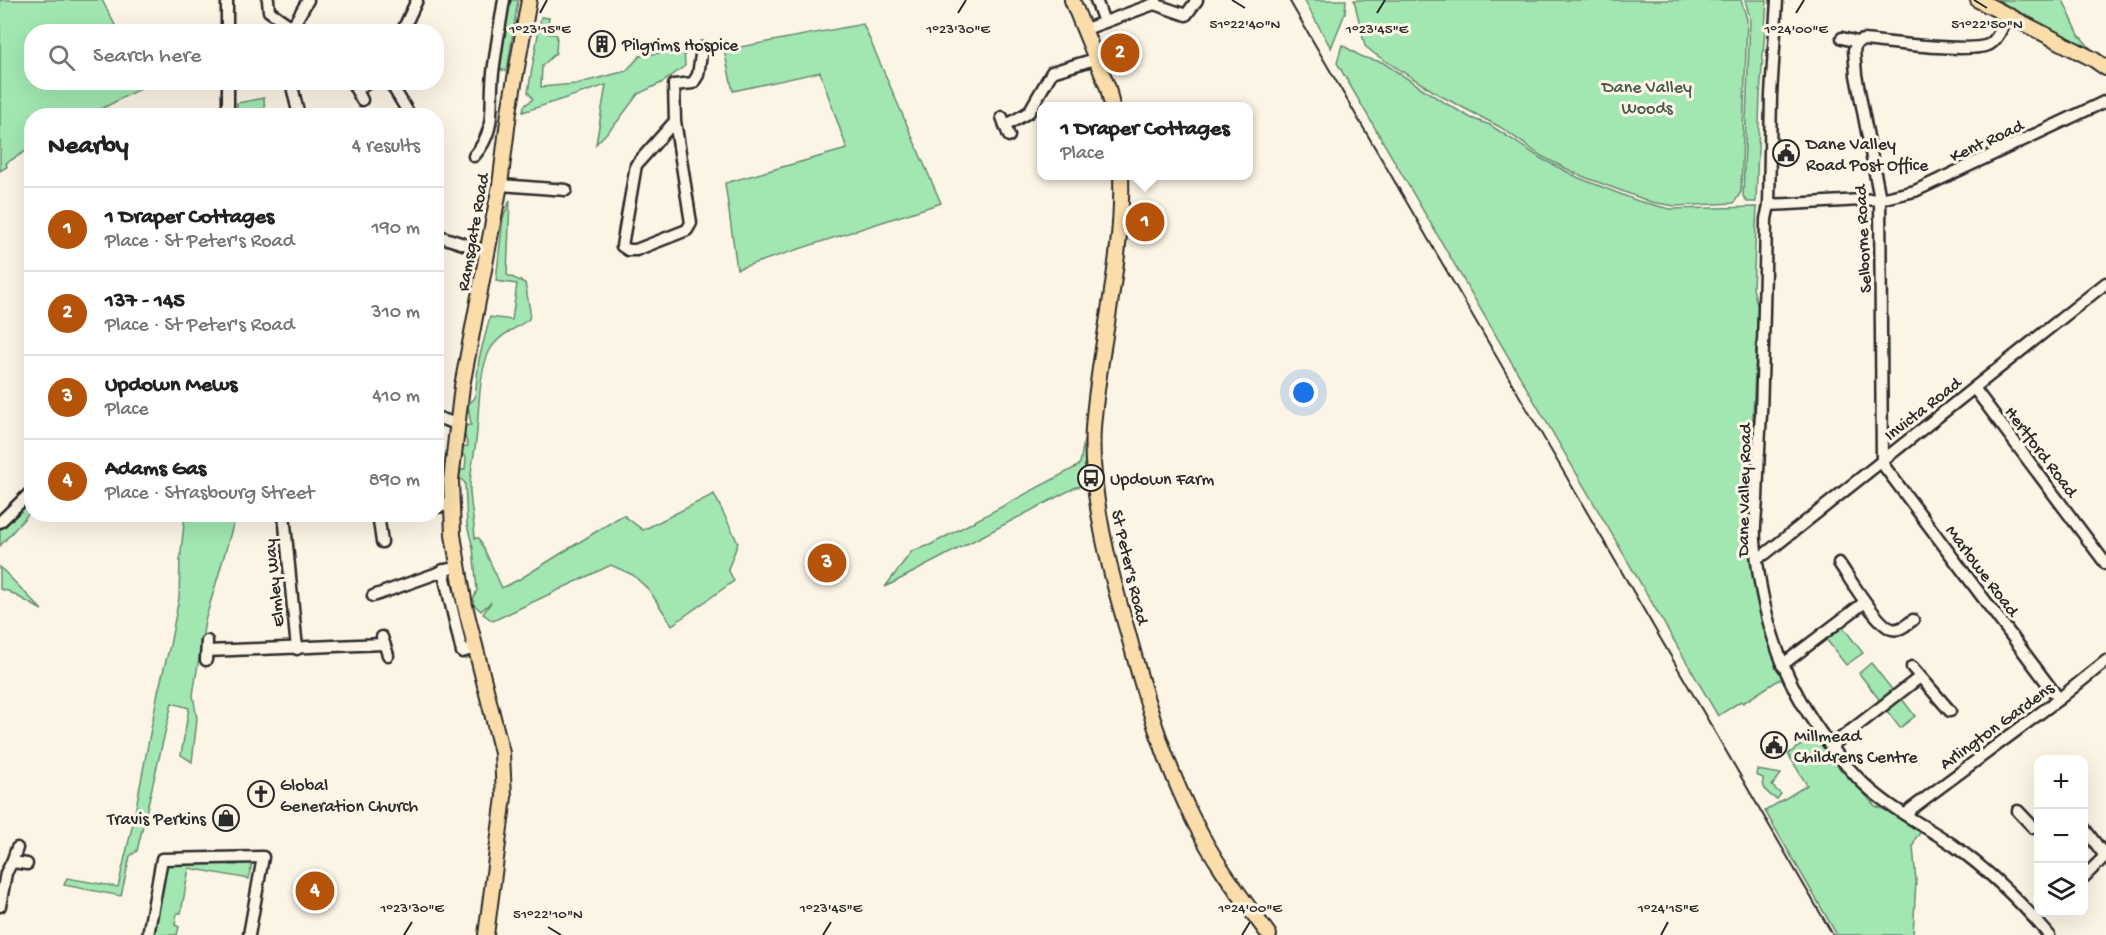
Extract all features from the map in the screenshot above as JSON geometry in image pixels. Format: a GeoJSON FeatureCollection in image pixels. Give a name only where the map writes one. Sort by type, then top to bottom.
{"type":"FeatureCollection","features":[{"type":"Feature","properties":{"kind":"main road","name":"Ramsgate Road"},"geometry":{"type":"LineString","coordinates":[[486,935],[504,797],[504,776],[502,753],[475,648],[458,568],[452,505],[452,459],[500,185],[509,112],[529,0]]}},
{"type":"Feature","properties":{"kind":"main road"},"geometry":{"type":"LineString","coordinates":[[1072,0],[1108,88],[1111,102]]}},
{"type":"Feature","properties":{"kind":"main road"},"geometry":{"type":"LineString","coordinates":[[1978,0],[2106,68]]}},
{"type":"Feature","properties":{"kind":"main road","name":"St Peter's Road"},"geometry":{"type":"LineString","coordinates":[[1121,180],[1116,261],[1093,429],[1093,461],[1105,543],[1142,682],[1180,791],[1209,848],[1269,935]]}},
{"type":"Feature","properties":{"kind":"street"},"geometry":{"type":"LineString","coordinates":[[227,0],[227,24]]}},
{"type":"Feature","properties":{"kind":"street"},"geometry":{"type":"LineString","coordinates":[[268,0],[269,11],[288,24]]}},
{"type":"Feature","properties":{"kind":"street"},"geometry":{"type":"LineString","coordinates":[[294,24],[308,0]]}},
{"type":"Feature","properties":{"kind":"street"},"geometry":{"type":"LineString","coordinates":[[406,24],[417,0]]}},
{"type":"Feature","properties":{"kind":"street"},"geometry":{"type":"LineString","coordinates":[[480,152],[485,142],[493,107],[504,0]]}},
{"type":"Feature","properties":{"kind":"street"},"geometry":{"type":"LineString","coordinates":[[1096,0],[1104,22]]}},
{"type":"Feature","properties":{"kind":"street"},"geometry":{"type":"LineString","coordinates":[[1083,30],[1155,2],[1186,15],[1197,0]]}},
{"type":"Feature","properties":{"kind":"street","name":"Dane Valley Road"},"geometry":{"type":"LineString","coordinates":[[1777,0],[1771,94],[1769,205],[1766,219],[1763,365],[1755,540],[1758,575],[1769,628],[1782,665],[1808,714],[1831,746],[1870,790],[1952,845],[2034,913]]}},
{"type":"Feature","properties":{"kind":"street"},"geometry":{"type":"LineString","coordinates":[[1842,38],[1857,42],[1863,40],[1981,48],[1994,41],[2007,16]]}},
{"type":"Feature","properties":{"kind":"street","name":"Selborne Road"},"geometry":{"type":"LineString","coordinates":[[1857,42],[1854,50],[1856,75],[1880,199],[1882,461]]}},
{"type":"Feature","properties":{"kind":"street"},"geometry":{"type":"LineString","coordinates":[[675,121],[636,165],[622,246],[628,250],[636,250],[687,230],[691,223],[675,121],[674,85],[693,83],[698,75],[702,48]]}},
{"type":"Feature","properties":{"kind":"street"},"geometry":{"type":"LineString","coordinates":[[1005,126],[1029,112],[1052,72],[1095,59]]}},
{"type":"Feature","properties":{"kind":"street"},"geometry":{"type":"LineString","coordinates":[[228,90],[228,108]]}},
{"type":"Feature","properties":{"kind":"street"},"geometry":{"type":"LineString","coordinates":[[293,90],[297,108]]}},
{"type":"Feature","properties":{"kind":"street"},"geometry":{"type":"LineString","coordinates":[[395,90],[406,108]]}},
{"type":"Feature","properties":{"kind":"street","name":"Kent Road"},"geometry":{"type":"LineString","coordinates":[[1769,205],[1880,199],[1916,191],[2106,101]]}},
{"type":"Feature","properties":{"kind":"street"},"geometry":{"type":"LineString","coordinates":[[500,185],[566,190]]}},
{"type":"Feature","properties":{"kind":"street"},"geometry":{"type":"LineString","coordinates":[[444,238],[488,252]]}},
{"type":"Feature","properties":{"kind":"street","name":"Invicta Road"},"geometry":{"type":"LineString","coordinates":[[1758,557],[1765,554],[2106,283]]}},
{"type":"Feature","properties":{"kind":"street","name":"Hertford Road"},"geometry":{"type":"LineString","coordinates":[[1974,388],[2106,564]]}},
{"type":"Feature","properties":{"kind":"street"},"geometry":{"type":"LineString","coordinates":[[444,420],[457,424]]}},
{"type":"Feature","properties":{"kind":"street","name":"Marlowe Road"},"geometry":{"type":"LineString","coordinates":[[1882,461],[2059,699]]}},
{"type":"Feature","properties":{"kind":"street"},"geometry":{"type":"LineString","coordinates":[[0,522],[24,499]]}},
{"type":"Feature","properties":{"kind":"street"},"geometry":{"type":"LineString","coordinates":[[444,506],[452,505]]}},
{"type":"Feature","properties":{"kind":"street","name":"Elmley Way"},"geometry":{"type":"LineString","coordinates":[[285,522],[297,649]]}},
{"type":"Feature","properties":{"kind":"street"},"geometry":{"type":"LineString","coordinates":[[379,522],[382,542]]}},
{"type":"Feature","properties":{"kind":"street"},"geometry":{"type":"LineString","coordinates":[[1839,562],[1865,602],[1888,628],[1894,630],[1902,628],[1913,620]]}},
{"type":"Feature","properties":{"kind":"street"},"geometry":{"type":"LineString","coordinates":[[373,596],[444,570],[458,568]]}},
{"type":"Feature","properties":{"kind":"street"},"geometry":{"type":"LineString","coordinates":[[444,570],[462,652],[475,648]]}},
{"type":"Feature","properties":{"kind":"street"},"geometry":{"type":"LineString","coordinates":[[1782,665],[1865,602]]}},
{"type":"Feature","properties":{"kind":"street","name":"Elmley Way"},"geometry":{"type":"LineString","coordinates":[[207,651],[384,646]]}},
{"type":"Feature","properties":{"kind":"street","name":"Arlington Gardens"},"geometry":{"type":"LineString","coordinates":[[1906,815],[1911,808],[2059,699],[2106,661]]}},
{"type":"Feature","properties":{"kind":"street"},"geometry":{"type":"LineString","coordinates":[[1912,667],[1950,711]]}},
{"type":"Feature","properties":{"kind":"street"},"geometry":{"type":"LineString","coordinates":[[1831,746],[1920,677]]}},
{"type":"Feature","properties":{"kind":"street"},"geometry":{"type":"LineString","coordinates":[[2018,811],[2034,828]]}},
{"type":"Feature","properties":{"kind":"street"},"geometry":{"type":"LineString","coordinates":[[2088,833],[2105,856],[2088,873]]}},
{"type":"Feature","properties":{"kind":"street"},"geometry":{"type":"LineString","coordinates":[[0,906],[6,873],[17,848]]}},
{"type":"Feature","properties":{"kind":"street"},"geometry":{"type":"LineString","coordinates":[[148,935],[162,859],[263,856],[249,935]]}},
{"type":"Feature","properties":{"kind":"street"},"geometry":{"type":"LineString","coordinates":[[12,862],[27,864]]}},
{"type":"Feature","properties":{"kind":"street","name":"Dane Valley Road"},"geometry":{"type":"LineString","coordinates":[[2039,917],[2049,935]]}},
{"type":"Feature","properties":{"kind":"green space"},"geometry":{"type":"Polygon","coordinates":[[[0,0],[102,0],[114,24],[24,24],[24,90],[137,90],[103,108],[24,108],[24,152],[6,163],[7,167],[0,171],[0,0]]]}},
{"type":"Feature","properties":{"kind":"green space"},"geometry":{"type":"Polygon","coordinates":[[[507,0],[518,0],[507,71],[502,70],[497,64],[507,0]]]}},
{"type":"Feature","properties":{"kind":"green space"},"geometry":{"type":"Polygon","coordinates":[[[1304,0],[1346,0],[1345,13],[1331,48],[1304,0]]]}},
{"type":"Feature","properties":{"kind":"green space","name":"Dane Valley Woods"},"geometry":{"type":"Polygon","coordinates":[[[1354,0],[1741,0],[1747,19],[1741,192],[1734,203],[1675,206],[1651,202],[1579,175],[1543,157],[1500,127],[1441,96],[1376,55],[1365,46],[1354,0]]]}},
{"type":"Feature","properties":{"kind":"green space"},"geometry":{"type":"Polygon","coordinates":[[[1745,0],[1767,0],[1760,95],[1756,202],[1747,202],[1743,196],[1750,18],[1745,0]]]}},
{"type":"Feature","properties":{"kind":"green space"},"geometry":{"type":"Polygon","coordinates":[[[1997,0],[2063,0],[2079,35],[2092,50],[1997,0]]]}},
{"type":"Feature","properties":{"kind":"green space"},"geometry":{"type":"Polygon","coordinates":[[[541,17],[549,18],[546,33],[557,35],[556,53],[542,66],[541,87],[576,84],[626,71],[640,56],[684,49],[685,66],[663,82],[638,94],[617,122],[596,144],[606,85],[523,112],[524,106],[533,99],[528,92],[541,17]]]}},
{"type":"Feature","properties":{"kind":"green space"},"geometry":{"type":"Polygon","coordinates":[[[863,24],[941,203],[737,269],[725,183],[847,149],[820,72],[733,91],[724,50],[863,24]]]}},
{"type":"Feature","properties":{"kind":"green space"},"geometry":{"type":"Polygon","coordinates":[[[1342,45],[1362,57],[1382,62],[1440,100],[1471,118],[1490,125],[1542,159],[1579,178],[1638,201],[1670,209],[1757,207],[1753,288],[1758,308],[1747,543],[1764,623],[1783,682],[1780,679],[1718,716],[1337,63],[1342,45]]]}},
{"type":"Feature","properties":{"kind":"green space"},"geometry":{"type":"Polygon","coordinates":[[[264,98],[265,108],[237,108],[237,103],[264,98]]]}},
{"type":"Feature","properties":{"kind":"green space"},"geometry":{"type":"Polygon","coordinates":[[[510,200],[507,275],[525,283],[530,311],[529,319],[494,344],[483,370],[470,486],[475,538],[479,538],[502,588],[623,515],[643,530],[714,494],[738,543],[728,569],[734,581],[672,625],[649,590],[633,575],[611,565],[493,621],[483,614],[491,602],[481,611],[472,603],[477,590],[473,548],[467,525],[465,483],[459,477],[461,470],[465,469],[466,457],[461,454],[461,447],[468,446],[465,426],[471,425],[468,405],[475,398],[479,359],[490,317],[512,320],[517,284],[496,281],[503,218],[510,200]]]}},
{"type":"Feature","properties":{"kind":"green space"},"geometry":{"type":"Polygon","coordinates":[[[1086,430],[1092,481],[1088,485],[1076,487],[885,587],[912,551],[930,545],[1078,466],[1086,430]]]}},
{"type":"Feature","properties":{"kind":"green space"},"geometry":{"type":"Polygon","coordinates":[[[24,505],[24,519],[0,546],[0,528],[24,505]]]}},
{"type":"Feature","properties":{"kind":"green space"},"geometry":{"type":"Polygon","coordinates":[[[184,522],[234,522],[205,621],[193,695],[197,719],[192,762],[181,755],[189,708],[172,703],[137,851],[130,856],[121,896],[64,885],[67,878],[118,887],[179,598],[184,522]]]}},
{"type":"Feature","properties":{"kind":"green space"},"geometry":{"type":"Polygon","coordinates":[[[0,567],[42,610],[0,589],[0,567]]]}},
{"type":"Feature","properties":{"kind":"green space"},"geometry":{"type":"Polygon","coordinates":[[[1842,626],[1863,653],[1846,665],[1826,639],[1842,626]]]}},
{"type":"Feature","properties":{"kind":"green space"},"geometry":{"type":"Polygon","coordinates":[[[1871,663],[1894,692],[1881,702],[1859,673],[1871,663]]]}},
{"type":"Feature","properties":{"kind":"green space"},"geometry":{"type":"Polygon","coordinates":[[[1902,699],[1915,716],[1900,728],[1887,711],[1902,699]]]}},
{"type":"Feature","properties":{"kind":"green space"},"geometry":{"type":"Polygon","coordinates":[[[1816,735],[1864,789],[1862,791],[1875,806],[1889,810],[1921,832],[1913,846],[1916,881],[1913,935],[1837,935],[1765,811],[1807,785],[1788,754],[1816,735]]]}},
{"type":"Feature","properties":{"kind":"green space"},"geometry":{"type":"Polygon","coordinates":[[[1757,770],[1781,774],[1772,786],[1781,794],[1777,799],[1766,791],[1763,778],[1756,775],[1757,770]]]}},
{"type":"Feature","properties":{"kind":"green space"},"geometry":{"type":"Polygon","coordinates":[[[229,862],[230,865],[237,865],[237,862],[252,862],[249,879],[189,868],[181,913],[177,913],[175,925],[179,927],[177,935],[154,935],[168,864],[229,862]]]}},
{"type":"Feature","properties":{"kind":"railway"},"geometry":{"type":"LineString","coordinates":[[1289,0],[1833,935]]}},
{"type":"Feature","properties":{"kind":"place","name":"Pilgrims Hospice"},"geometry":{"type":"Point","coordinates":[602,44]}},
{"type":"Feature","properties":{"kind":"place","name":"137 - 145"},"geometry":{"type":"Point","coordinates":[1120,53]}},
{"type":"Feature","properties":{"kind":"place","name":"Dane Valley Road Post Office"},"geometry":{"type":"Point","coordinates":[1786,153]}},
{"type":"Feature","properties":{"kind":"place","name":"1 Draper Cottages"},"geometry":{"type":"Point","coordinates":[1145,222]}},
{"type":"Feature","properties":{"kind":"place","name":"Updown Farm"},"geometry":{"type":"Point","coordinates":[1091,478]}},
{"type":"Feature","properties":{"kind":"place","name":"Updown Mews"},"geometry":{"type":"Point","coordinates":[827,563]}},
{"type":"Feature","properties":{"kind":"place","name":"Millmead Childrens Centre"},"geometry":{"type":"Point","coordinates":[1774,745]}},
{"type":"Feature","properties":{"kind":"place","name":"Global Generation Church"},"geometry":{"type":"Point","coordinates":[261,794]}},
{"type":"Feature","properties":{"kind":"place","name":"Travis Perkins"},"geometry":{"type":"Point","coordinates":[226,818]}},
{"type":"Feature","properties":{"kind":"place","name":"Adams Gas"},"geometry":{"type":"Point","coordinates":[315,891]}}]}
